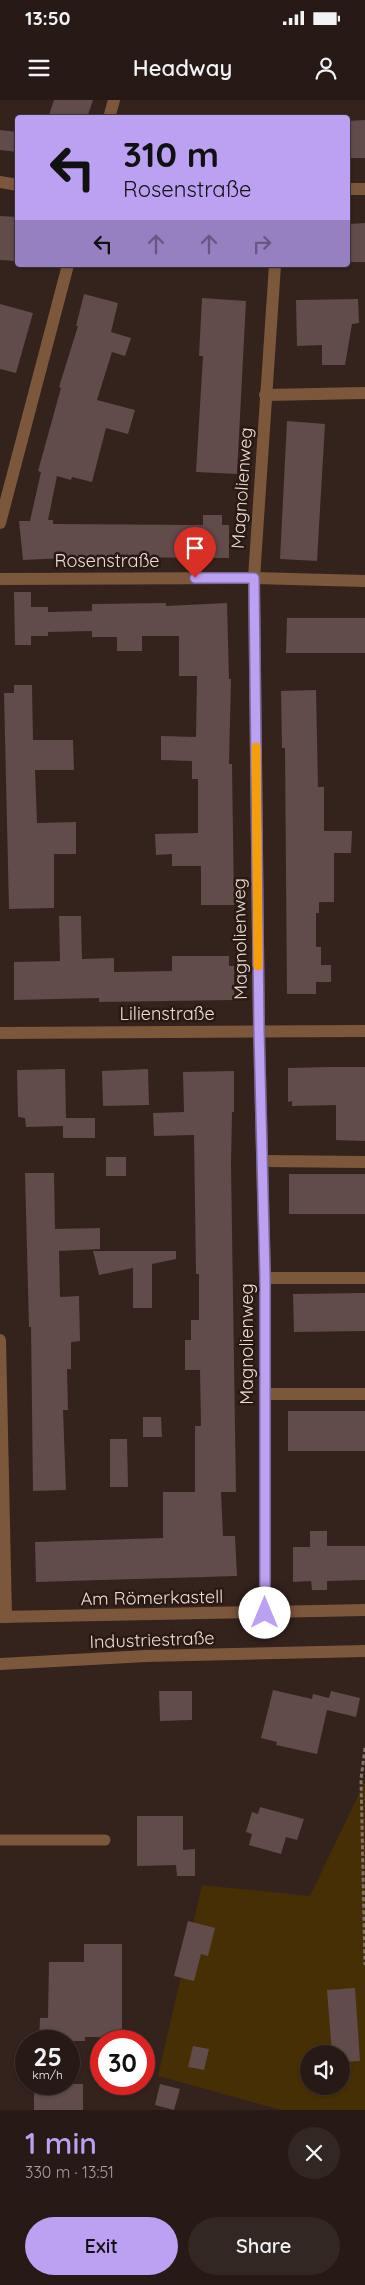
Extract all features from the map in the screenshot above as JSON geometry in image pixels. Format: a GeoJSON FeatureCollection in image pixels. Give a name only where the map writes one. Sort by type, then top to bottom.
{"type":"FeatureCollection","features":[{"type":"Feature","properties":{"kind":"street"},"geometry":{"type":"LineString","coordinates":[[110,115],[114,100]]}},
{"type":"Feature","properties":{"kind":"street"},"geometry":{"type":"LineString","coordinates":[[0,182],[15,184]]}},
{"type":"Feature","properties":{"kind":"street"},"geometry":{"type":"LineString","coordinates":[[350,189],[365,189]]}},
{"type":"Feature","properties":{"kind":"street"},"geometry":{"type":"LineString","coordinates":[[0,523],[67,267]]}},
{"type":"Feature","properties":{"kind":"street","name":"Magnolienweg"},"geometry":{"type":"LineString","coordinates":[[265,1613],[265,1278],[259,1031],[254,578],[275,267]]}},
{"type":"Feature","properties":{"kind":"street"},"geometry":{"type":"LineString","coordinates":[[265,394],[365,393]]}},
{"type":"Feature","properties":{"kind":"street","name":"Rosenstraße"},"geometry":{"type":"LineString","coordinates":[[0,579],[254,578],[365,581]]}},
{"type":"Feature","properties":{"kind":"street","name":"Lilienstraße"},"geometry":{"type":"LineString","coordinates":[[0,1033],[365,1031]]}},
{"type":"Feature","properties":{"kind":"street"},"geometry":{"type":"LineString","coordinates":[[263,1161],[365,1162]]}},
{"type":"Feature","properties":{"kind":"street"},"geometry":{"type":"LineString","coordinates":[[265,1278],[365,1278]]}},
{"type":"Feature","properties":{"kind":"street"},"geometry":{"type":"LineString","coordinates":[[0,1340],[3,1617]]}},
{"type":"Feature","properties":{"kind":"street"},"geometry":{"type":"LineString","coordinates":[[265,1394],[365,1394]]}},
{"type":"Feature","properties":{"kind":"street","name":"Am Römerkastell"},"geometry":{"type":"LineString","coordinates":[[3,1617],[365,1610]]}},
{"type":"Feature","properties":{"kind":"street","name":"Industriestraße"},"geometry":{"type":"LineString","coordinates":[[0,1664],[146,1656],[365,1651]]}},
{"type":"Feature","properties":{"kind":"lane"},"geometry":{"type":"LineString","coordinates":[[0,1840],[105,1840]]}},
{"type":"Feature","properties":{"kind":"path"},"geometry":{"type":"LineString","coordinates":[[365,1748],[361,1780],[365,1964]]}},
{"type":"Feature","properties":{"kind":"shaded area"},"geometry":{"type":"Polygon","coordinates":[[[365,1781],[365,2110],[281,2110],[158,2076],[202,1885],[310,1896],[365,1781]]]}},
{"type":"Feature","properties":{"kind":"building"},"geometry":{"type":"Polygon","coordinates":[[[54,100],[93,100],[88,115],[49,115],[54,100]]]}},
{"type":"Feature","properties":{"kind":"building"},"geometry":{"type":"Polygon","coordinates":[[[365,120],[365,158],[350,158],[350,121],[365,120]]]}},
{"type":"Feature","properties":{"kind":"building"},"geometry":{"type":"Polygon","coordinates":[[[0,130],[15,132],[15,152],[0,150],[0,130]]]}},
{"type":"Feature","properties":{"kind":"building"},"geometry":{"type":"Polygon","coordinates":[[[0,216],[15,217],[15,261],[0,260],[0,216]]]}},
{"type":"Feature","properties":{"kind":"building"},"geometry":{"type":"Polygon","coordinates":[[[365,223],[365,262],[350,262],[350,224],[365,223]]]}},
{"type":"Feature","properties":{"kind":"building"},"geometry":{"type":"Polygon","coordinates":[[[84,294],[118,303],[111,332],[131,338],[125,356],[112,352],[97,400],[135,410],[128,434],[106,428],[92,482],[72,477],[71,480],[57,476],[48,520],[53,520],[53,524],[203,525],[203,515],[222,515],[222,525],[229,525],[229,558],[88,557],[23,560],[19,521],[30,521],[41,472],[38,471],[61,388],[59,387],[78,326],[76,326],[84,294]]]}},
{"type":"Feature","properties":{"kind":"building"},"geometry":{"type":"Polygon","coordinates":[[[202,298],[246,301],[237,474],[196,472],[203,356],[199,356],[202,298]]]}},
{"type":"Feature","properties":{"kind":"building"},"geometry":{"type":"Polygon","coordinates":[[[358,299],[359,323],[352,324],[345,365],[322,365],[322,345],[297,346],[296,300],[358,299]]]}},
{"type":"Feature","properties":{"kind":"building"},"geometry":{"type":"Polygon","coordinates":[[[0,304],[33,313],[16,373],[0,369],[0,304]]]}},
{"type":"Feature","properties":{"kind":"building"},"geometry":{"type":"Polygon","coordinates":[[[287,421],[325,424],[317,561],[280,559],[287,421]]]}},
{"type":"Feature","properties":{"kind":"building"},"geometry":{"type":"Polygon","coordinates":[[[14,592],[31,592],[31,607],[48,607],[48,612],[92,611],[92,604],[166,603],[166,606],[227,603],[229,679],[231,679],[229,764],[232,764],[234,905],[201,905],[201,866],[172,866],[172,854],[156,855],[155,834],[198,833],[198,779],[192,779],[192,761],[161,760],[161,736],[196,737],[197,676],[179,676],[179,636],[142,636],[142,651],[117,651],[117,637],[92,637],[92,631],[48,632],[48,636],[31,636],[31,645],[15,645],[14,592]]]}},
{"type":"Feature","properties":{"kind":"building"},"geometry":{"type":"Polygon","coordinates":[[[287,618],[365,618],[365,653],[286,653],[287,618]]]}},
{"type":"Feature","properties":{"kind":"building"},"geometry":{"type":"Polygon","coordinates":[[[14,685],[32,685],[33,740],[73,740],[74,770],[35,770],[37,823],[76,822],[76,854],[54,854],[54,908],[9,909],[4,693],[14,693],[14,685]]]}},
{"type":"Feature","properties":{"kind":"building"},"geometry":{"type":"Polygon","coordinates":[[[316,690],[318,787],[324,787],[324,831],[352,831],[351,853],[334,853],[334,902],[319,902],[319,913],[316,913],[316,947],[321,947],[321,965],[331,965],[331,982],[316,982],[316,994],[287,994],[285,748],[282,748],[281,691],[316,690]]]}},
{"type":"Feature","properties":{"kind":"building"},"geometry":{"type":"Polygon","coordinates":[[[59,916],[81,916],[82,959],[114,958],[114,972],[172,971],[172,956],[229,956],[229,966],[234,966],[234,1000],[99,1002],[99,998],[14,1000],[14,962],[60,961],[59,916]]]}},
{"type":"Feature","properties":{"kind":"building"},"geometry":{"type":"Polygon","coordinates":[[[365,1067],[365,1141],[336,1140],[336,1105],[292,1106],[292,1101],[288,1102],[288,1068],[365,1067]]]}},
{"type":"Feature","properties":{"kind":"building"},"geometry":{"type":"Polygon","coordinates":[[[65,1069],[66,1118],[95,1118],[95,1138],[63,1138],[63,1126],[26,1127],[25,1118],[18,1117],[17,1070],[65,1069]]]}},
{"type":"Feature","properties":{"kind":"building"},"geometry":{"type":"Polygon","coordinates":[[[148,1069],[149,1105],[103,1106],[102,1071],[148,1069]]]}},
{"type":"Feature","properties":{"kind":"building"},"geometry":{"type":"Polygon","coordinates":[[[234,1071],[231,1165],[236,1492],[221,1492],[223,1536],[235,1536],[237,1576],[36,1582],[35,1542],[163,1538],[163,1492],[195,1492],[195,1426],[201,1426],[200,1370],[185,1370],[185,1340],[191,1340],[191,1320],[199,1320],[199,1274],[196,1274],[194,1135],[154,1136],[153,1113],[184,1112],[183,1072],[234,1071]]]}},
{"type":"Feature","properties":{"kind":"building"},"geometry":{"type":"Polygon","coordinates":[[[106,1157],[126,1157],[126,1176],[106,1176],[106,1157]]]}},
{"type":"Feature","properties":{"kind":"building"},"geometry":{"type":"Polygon","coordinates":[[[25,1173],[54,1173],[55,1229],[100,1228],[100,1249],[59,1251],[60,1297],[79,1296],[80,1341],[71,1342],[71,1369],[67,1369],[68,1410],[63,1410],[66,1490],[33,1491],[31,1327],[29,1327],[25,1173]]]}},
{"type":"Feature","properties":{"kind":"building"},"geometry":{"type":"Polygon","coordinates":[[[289,1174],[365,1174],[365,1214],[289,1214],[289,1174]]]}},
{"type":"Feature","properties":{"kind":"building"},"geometry":{"type":"Polygon","coordinates":[[[93,1251],[176,1251],[176,1259],[152,1264],[152,1308],[133,1308],[133,1268],[99,1275],[93,1251]]]}},
{"type":"Feature","properties":{"kind":"building"},"geometry":{"type":"Polygon","coordinates":[[[365,1293],[365,1331],[294,1332],[293,1294],[365,1293]]]}},
{"type":"Feature","properties":{"kind":"building"},"geometry":{"type":"Polygon","coordinates":[[[288,1411],[365,1411],[365,1451],[288,1451],[288,1411]]]}},
{"type":"Feature","properties":{"kind":"building"},"geometry":{"type":"Polygon","coordinates":[[[143,1417],[161,1417],[162,1437],[143,1437],[143,1417]]]}},
{"type":"Feature","properties":{"kind":"building"},"geometry":{"type":"Polygon","coordinates":[[[110,1439],[127,1439],[128,1487],[110,1487],[110,1439]]]}},
{"type":"Feature","properties":{"kind":"building"},"geometry":{"type":"Polygon","coordinates":[[[310,1531],[327,1531],[327,1546],[365,1546],[365,1580],[327,1581],[327,1590],[312,1590],[311,1581],[293,1582],[293,1547],[310,1547],[310,1531]]]}},
{"type":"Feature","properties":{"kind":"building"},"geometry":{"type":"Polygon","coordinates":[[[273,1690],[312,1699],[313,1694],[329,1698],[331,1691],[360,1698],[356,1717],[327,1710],[317,1754],[276,1745],[277,1742],[261,1738],[273,1690]]]}},
{"type":"Feature","properties":{"kind":"building"},"geometry":{"type":"Polygon","coordinates":[[[159,1691],[192,1691],[192,1720],[160,1721],[159,1691]]]}},
{"type":"Feature","properties":{"kind":"building"},"geometry":{"type":"Polygon","coordinates":[[[260,1807],[304,1819],[297,1840],[286,1837],[281,1854],[249,1845],[252,1834],[246,1832],[252,1812],[258,1814],[260,1807]]]}},
{"type":"Feature","properties":{"kind":"building"},"geometry":{"type":"Polygon","coordinates":[[[137,1816],[183,1816],[183,1850],[195,1849],[195,1876],[177,1876],[176,1865],[137,1866],[137,1816]]]}},
{"type":"Feature","properties":{"kind":"building"},"geometry":{"type":"Polygon","coordinates":[[[188,1921],[215,1928],[208,1956],[201,1954],[194,1981],[174,1976],[188,1921]]]}},
{"type":"Feature","properties":{"kind":"building"},"geometry":{"type":"Polygon","coordinates":[[[84,1944],[122,1944],[122,2030],[90,2030],[90,2037],[85,2037],[85,2041],[80,2041],[80,2030],[39,2030],[40,2018],[48,2018],[49,1962],[84,1962],[84,1944]]]}},
{"type":"Feature","properties":{"kind":"building"},"geometry":{"type":"Polygon","coordinates":[[[355,1988],[360,2061],[350,2062],[350,2045],[331,2045],[327,1990],[355,1988]]]}},
{"type":"Feature","properties":{"kind":"building"},"geometry":{"type":"Polygon","coordinates":[[[193,2046],[209,2049],[204,2070],[188,2067],[193,2046]]]}},
{"type":"Feature","properties":{"kind":"building"},"geometry":{"type":"Polygon","coordinates":[[[80,2084],[83,2084],[83,2110],[34,2110],[34,2095],[80,2095],[80,2084]]]}},
{"type":"Feature","properties":{"kind":"building"},"geometry":{"type":"Polygon","coordinates":[[[160,2084],[180,2089],[174,2110],[155,2105],[160,2084]]]}},
{"type":"Feature","properties":{"kind":"slow traffic"},"geometry":{"type":"LineString","coordinates":[[256,747],[258,966]]}},
{"type":"Feature","properties":{"kind":"route"},"geometry":{"type":"LineString","coordinates":[[195,578],[254,578],[259,1031],[265,1278],[265,1613]]}}]}
